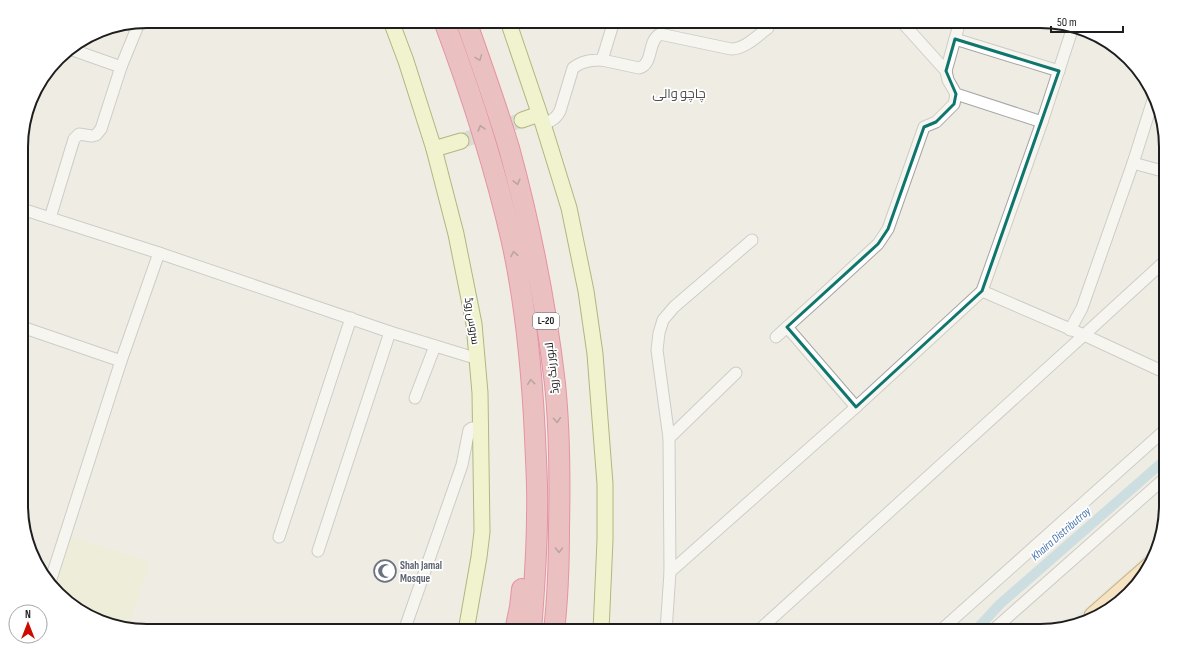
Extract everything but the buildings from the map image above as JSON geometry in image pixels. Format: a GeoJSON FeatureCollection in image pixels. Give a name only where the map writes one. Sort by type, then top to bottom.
{"type":"FeatureCollection","features":[{"type":"Feature","properties":{"kind":"highway","name":"لاہور رنگ روڈ"},"geometry":{"type":"LineString","coordinates":[[447,28],[479,120],[512,243],[526,328],[533,394],[537,521],[531,624]]}},
{"type":"Feature","properties":{"kind":"highway","name":"لاہور رنگ روڈ"},"geometry":{"type":"LineString","coordinates":[[469,28],[482,64],[510,155],[523,204],[546,322],[555,385],[558,445],[560,505],[556,624]]}},
{"type":"Feature","properties":{"kind":"highway"},"geometry":{"type":"LineString","coordinates":[[516,624],[520,607],[527,530],[536,474]]}},
{"type":"Feature","properties":{"kind":"street"},"geometry":{"type":"LineString","coordinates":[[50,218],[74,139],[79,134],[96,135],[101,129],[121,68],[137,28]]}},
{"type":"Feature","properties":{"kind":"street","name":"سروس روڈ"},"geometry":{"type":"LineString","coordinates":[[394,28],[406,61],[434,149],[456,234],[474,324],[478,359],[481,426],[482,532],[467,624]]}},
{"type":"Feature","properties":{"kind":"street"},"geometry":{"type":"LineString","coordinates":[[510,28],[564,190],[576,237],[586,291],[595,354],[605,484],[605,540],[601,624]]}},
{"type":"Feature","properties":{"kind":"street"},"geometry":{"type":"LineString","coordinates":[[602,60],[612,28]]}},
{"type":"Feature","properties":{"kind":"street"},"geometry":{"type":"LineString","coordinates":[[522,120],[541,119],[550,122],[556,117],[560,111],[573,68],[578,63],[602,60],[639,68],[643,67],[647,63],[654,40],[656,36],[660,34],[730,49],[738,49],[768,28]]}},
{"type":"Feature","properties":{"kind":"street"},"geometry":{"type":"LineString","coordinates":[[907,28],[946,71]]}},
{"type":"Feature","properties":{"kind":"street"},"geometry":{"type":"LineString","coordinates":[[776,336],[878,244],[888,229],[924,127],[936,122],[954,104],[956,94],[948,80],[946,71],[958,28]]}},
{"type":"Feature","properties":{"kind":"street"},"geometry":{"type":"LineString","coordinates":[[670,572],[856,407],[982,291],[1042,122],[1071,32]]}},
{"type":"Feature","properties":{"kind":"street"},"geometry":{"type":"LineString","coordinates":[[955,39],[1059,70]]}},
{"type":"Feature","properties":{"kind":"street"},"geometry":{"type":"LineString","coordinates":[[77,52],[121,68]]}},
{"type":"Feature","properties":{"kind":"street"},"geometry":{"type":"LineString","coordinates":[[956,94],[1042,122]]}},
{"type":"Feature","properties":{"kind":"street"},"geometry":{"type":"LineString","coordinates":[[1070,330],[1082,308],[1151,105]]}},
{"type":"Feature","properties":{"kind":"street"},"geometry":{"type":"LineString","coordinates":[[434,149],[461,141]]}},
{"type":"Feature","properties":{"kind":"street"},"geometry":{"type":"LineString","coordinates":[[1133,162],[1159,170]]}},
{"type":"Feature","properties":{"kind":"street"},"geometry":{"type":"LineString","coordinates":[[28,211],[159,253],[390,332],[478,359]]}},
{"type":"Feature","properties":{"kind":"street"},"geometry":{"type":"LineString","coordinates":[[666,624],[670,572],[669,438],[657,350],[659,332],[663,320],[674,306],[752,240]]}},
{"type":"Feature","properties":{"kind":"street"},"geometry":{"type":"LineString","coordinates":[[52,576],[121,361],[159,253]]}},
{"type":"Feature","properties":{"kind":"street"},"geometry":{"type":"LineString","coordinates":[[766,624],[1159,266]]}},
{"type":"Feature","properties":{"kind":"street"},"geometry":{"type":"LineString","coordinates":[[982,291],[1084,335],[1159,370]]}},
{"type":"Feature","properties":{"kind":"street"},"geometry":{"type":"LineString","coordinates":[[279,537],[351,318]]}},
{"type":"Feature","properties":{"kind":"street"},"geometry":{"type":"LineString","coordinates":[[786,327],[856,407]]}},
{"type":"Feature","properties":{"kind":"street"},"geometry":{"type":"LineString","coordinates":[[28,329],[121,361]]}},
{"type":"Feature","properties":{"kind":"street"},"geometry":{"type":"LineString","coordinates":[[318,551],[390,332]]}},
{"type":"Feature","properties":{"kind":"street"},"geometry":{"type":"LineString","coordinates":[[415,398],[435,346]]}},
{"type":"Feature","properties":{"kind":"street"},"geometry":{"type":"LineString","coordinates":[[669,438],[736,373]]}},
{"type":"Feature","properties":{"kind":"street"},"geometry":{"type":"LineString","coordinates":[[406,624],[462,464],[469,430],[481,426]]}},
{"type":"Feature","properties":{"kind":"street"},"geometry":{"type":"LineString","coordinates":[[948,624],[1159,436]]}},
{"type":"Feature","properties":{"kind":"street"},"geometry":{"type":"LineString","coordinates":[[1000,624],[1159,483]]}},
{"type":"Feature","properties":{"kind":"highlighted area"},"geometry":{"type":"Polygon","coordinates":[[[955,39],[1059,71],[982,291],[856,407],[787,327],[878,244],[888,229],[924,127],[936,122],[954,104],[956,94],[946,71],[955,39]]]}},
{"type":"Feature","properties":{"kind":"shaded area"},"geometry":{"type":"Polygon","coordinates":[[[1149,552],[1139,571],[1118,594],[1093,612],[1073,619],[1149,552]]]}},
{"type":"Feature","properties":{"kind":"green space"},"geometry":{"type":"Polygon","coordinates":[[[70,536],[150,562],[130,623],[116,620],[94,612],[81,604],[63,589],[56,580],[70,536]]]}},
{"type":"Feature","properties":{"kind":"waterway","name":"Khaira Distributroy"},"geometry":{"type":"LineString","coordinates":[[981,624],[1000,604],[1159,465]]}},
{"type":"Feature","properties":{"kind":"tunnel"},"geometry":{"type":"LineString","coordinates":[[461,141],[522,120]]}},
{"type":"Feature","properties":{"kind":"place","name":"Shah Jamal Mosque"},"geometry":{"type":"Point","coordinates":[385,571]}},
{"type":"Feature","properties":{"kind":"district","name":"چاچو والی"},"geometry":{"type":"Point","coordinates":[679,94]}}]}
